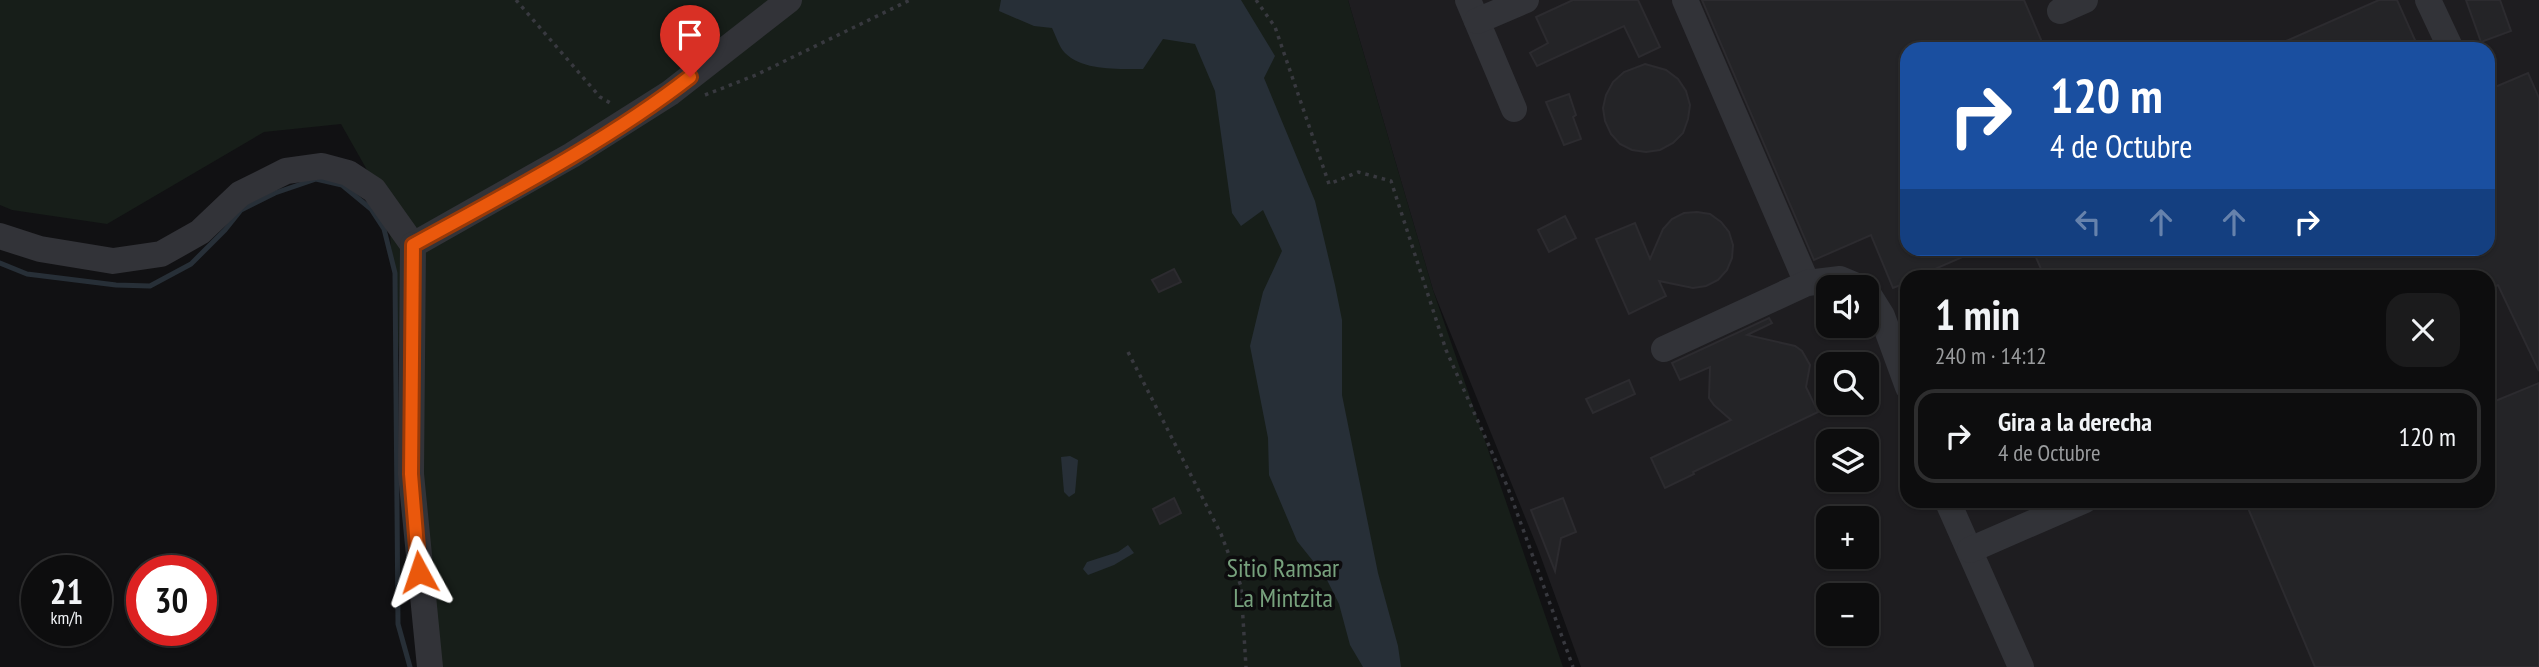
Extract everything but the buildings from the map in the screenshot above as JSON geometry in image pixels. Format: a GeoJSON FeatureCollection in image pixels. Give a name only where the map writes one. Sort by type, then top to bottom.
{"type":"FeatureCollection","features":[{"type":"Feature","properties":{"kind":"street"},"geometry":{"type":"LineString","coordinates":[[413,245],[572,155],[670,93],[789,0]]}},
{"type":"Feature","properties":{"kind":"street"},"geometry":{"type":"LineString","coordinates":[[1514,109],[1472,11],[1526,0]]}},
{"type":"Feature","properties":{"kind":"street"},"geometry":{"type":"LineString","coordinates":[[1685,0],[1807,283]]}},
{"type":"Feature","properties":{"kind":"street"},"geometry":{"type":"LineString","coordinates":[[2060,11],[2085,0]]}},
{"type":"Feature","properties":{"kind":"street"},"geometry":{"type":"LineString","coordinates":[[2428,0],[2448,42]]}},
{"type":"Feature","properties":{"kind":"street"},"geometry":{"type":"LineString","coordinates":[[0,236],[40,249],[113,261],[161,254],[200,232],[240,194],[286,171],[322,166],[348,173],[374,190],[413,245],[411,474],[430,667]]}},
{"type":"Feature","properties":{"kind":"street"},"geometry":{"type":"LineString","coordinates":[[1664,349],[1807,283],[1816,282]]}},
{"type":"Feature","properties":{"kind":"street"},"geometry":{"type":"LineString","coordinates":[[1879,311],[1900,365]]}},
{"type":"Feature","properties":{"kind":"street"},"geometry":{"type":"LineString","coordinates":[[1951,508],[2021,667]]}},
{"type":"Feature","properties":{"kind":"street"},"geometry":{"type":"LineString","coordinates":[[1970,551],[2067,508]]}},
{"type":"Feature","properties":{"kind":"path"},"geometry":{"type":"LineString","coordinates":[[1256,0],[1275,27],[1329,184],[1358,172],[1391,181],[1446,350],[1508,488],[1573,667]]}},
{"type":"Feature","properties":{"kind":"path"},"geometry":{"type":"LineString","coordinates":[[1128,352],[1221,534],[1241,586],[1246,667]]}},
{"type":"Feature","properties":{"kind":"shaded area"},"geometry":{"type":"Polygon","coordinates":[[[1001,0],[1241,0],[1275,56],[1264,78],[1315,201],[1335,285],[1342,320],[1342,395],[1378,573],[1401,667],[1363,667],[1350,645],[1339,604],[1325,576],[1297,541],[1269,475],[1268,438],[1250,346],[1263,292],[1282,251],[1263,210],[1241,226],[1232,213],[1215,91],[1195,44],[1163,39],[1143,69],[1091,66],[1065,53],[1052,28],[1034,26],[999,11],[1001,0]]]}},
{"type":"Feature","properties":{"kind":"shaded area"},"geometry":{"type":"Polygon","coordinates":[[[1348,0],[2539,0],[2539,667],[1581,667],[1538,549],[1433,290],[1348,0]]]}},
{"type":"Feature","properties":{"kind":"shaded area"},"geometry":{"type":"Polygon","coordinates":[[[1070,456],[1078,460],[1075,493],[1069,497],[1064,492],[1061,457],[1070,456]]]}},
{"type":"Feature","properties":{"kind":"shaded area"},"geometry":{"type":"Polygon","coordinates":[[[1128,545],[1134,553],[1114,565],[1088,575],[1083,569],[1087,562],[1118,552],[1128,545]]]}},
{"type":"Feature","properties":{"kind":"green space","name":"Sitio Ramsar La Mintzita"},"geometry":{"type":"Polygon","coordinates":[[[0,0],[1348,0],[1433,290],[1563,667],[422,667],[388,207],[341,124],[264,132],[107,224],[12,210],[0,205],[0,0]]]}},
{"type":"Feature","properties":{"kind":"waterway"},"geometry":{"type":"LineString","coordinates":[[0,263],[27,274],[116,285],[150,286],[191,264],[241,210],[275,193],[316,179],[342,185],[371,209],[384,229],[395,273],[398,624],[410,667]]}},
{"type":"Feature","properties":{"kind":"route"},"geometry":{"type":"LineString","coordinates":[[419,572],[411,474],[413,245],[572,155],[670,93],[690,77]]}}]}
